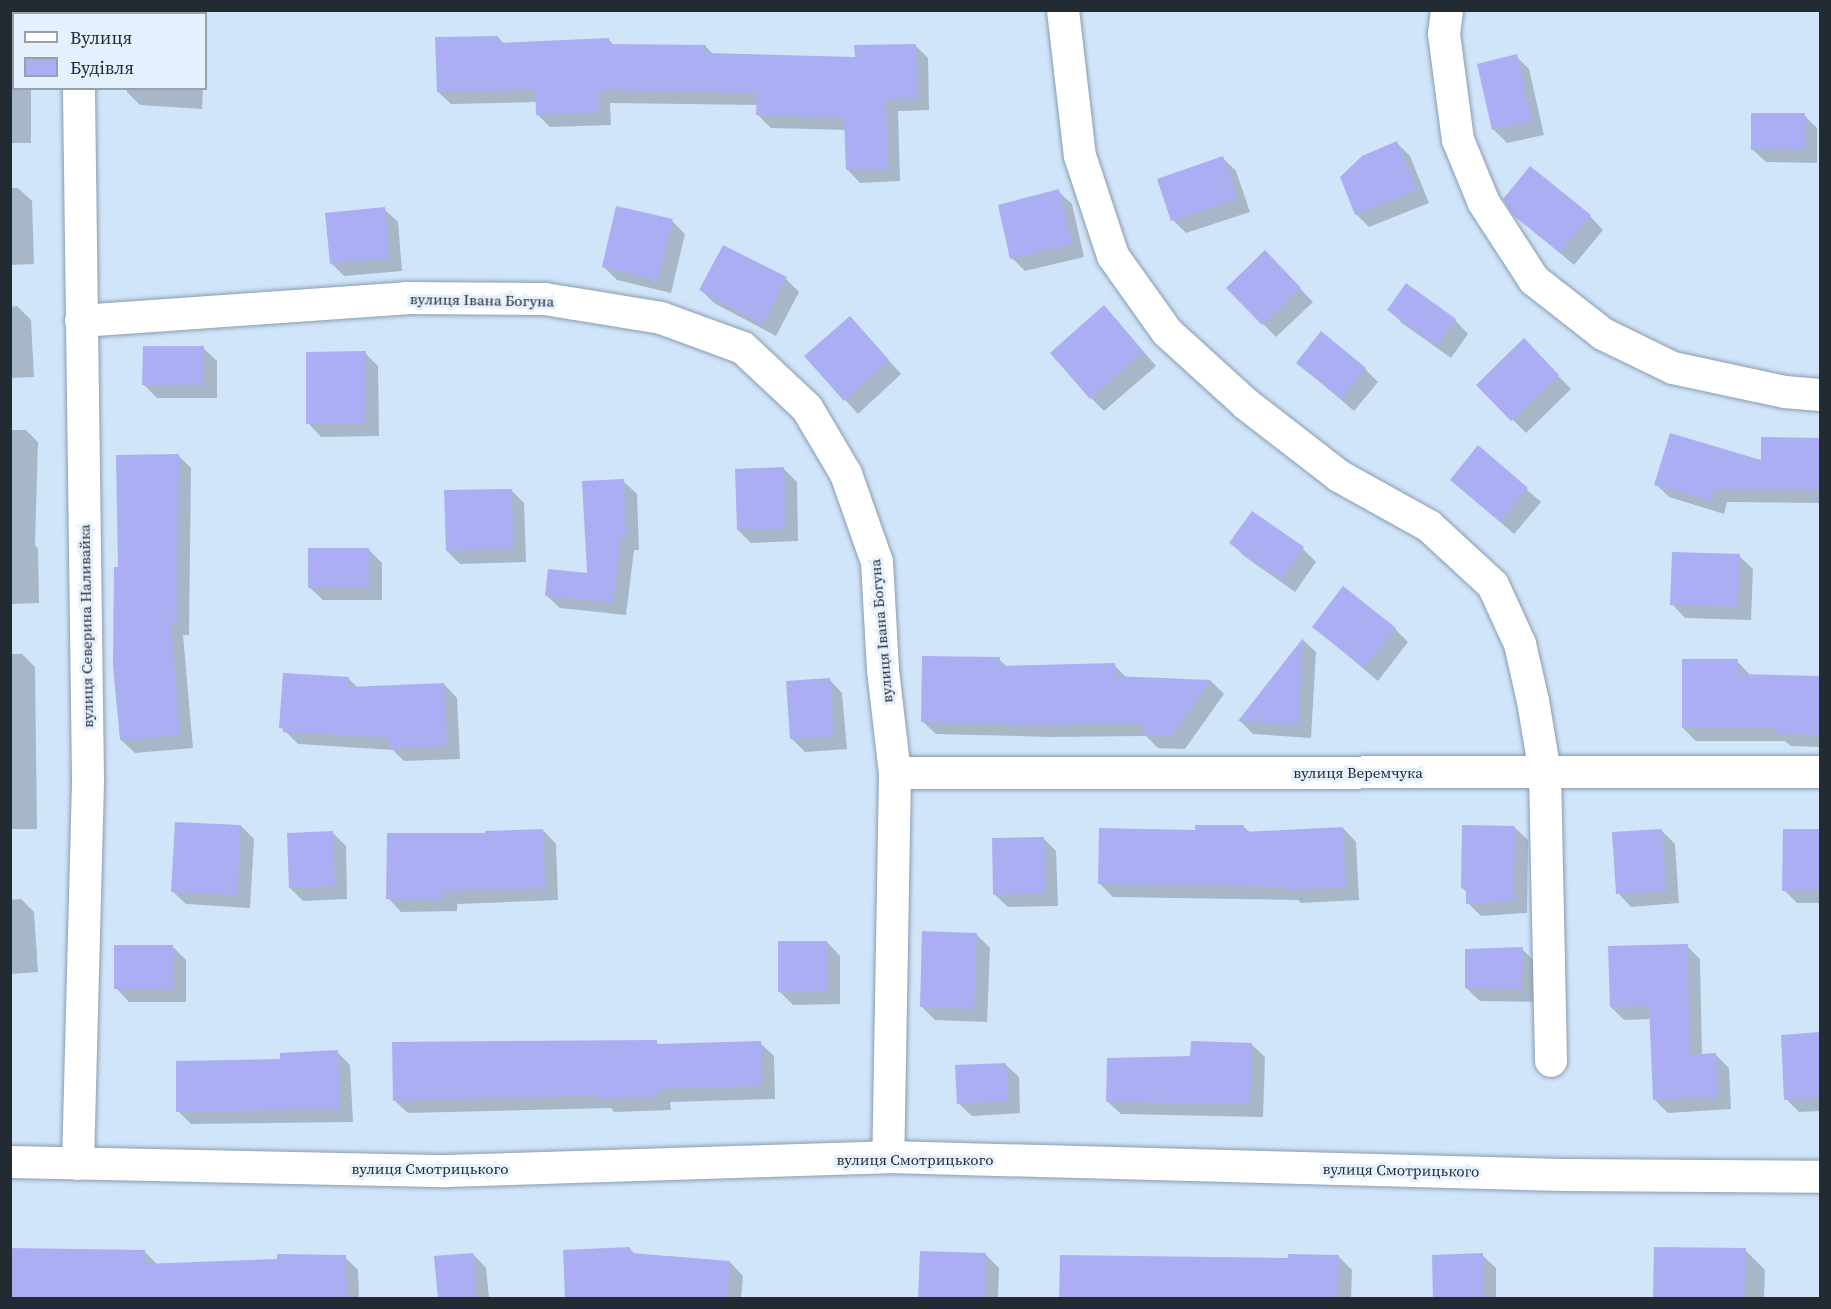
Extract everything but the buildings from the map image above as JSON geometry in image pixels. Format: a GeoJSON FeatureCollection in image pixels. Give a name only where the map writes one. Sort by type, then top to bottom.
{"type":"FeatureCollection","features":[{"type":"Feature","properties":{"kind":"street"},"geometry":{"type":"LineString","coordinates":[[1063,10],[1080,156],[1113,256],[1167,332],[1246,404],[1338,476],[1429,526],[1493,585],[1520,644],[1533,701],[1545,773],[1551,1061]]}},
{"type":"Feature","properties":{"kind":"street"},"geometry":{"type":"LineString","coordinates":[[1447,10],[1444,34],[1458,140],[1484,203],[1534,280],[1603,334],[1673,368],[1785,392],[1821,394]]}},
{"type":"Feature","properties":{"kind":"street","name":"вулиця Северина Наливайка"},"geometry":{"type":"LineString","coordinates":[[78,1164],[88,779],[79,90]]}},
{"type":"Feature","properties":{"kind":"street","name":"вулиця Івана Богуна"},"geometry":{"type":"LineString","coordinates":[[81,321],[406,298],[545,299],[661,318],[743,348],[807,408],[846,474],[877,562],[883,670],[895,773],[888,1157]]}},
{"type":"Feature","properties":{"kind":"street","name":"вулиця Веремчука"},"geometry":{"type":"LineString","coordinates":[[895,773],[1821,772]]}},
{"type":"Feature","properties":{"kind":"street","name":"вулиця Смотрицького"},"geometry":{"type":"LineString","coordinates":[[10,1162],[447,1171],[888,1157],[1563,1174],[1821,1177]]}}]}
